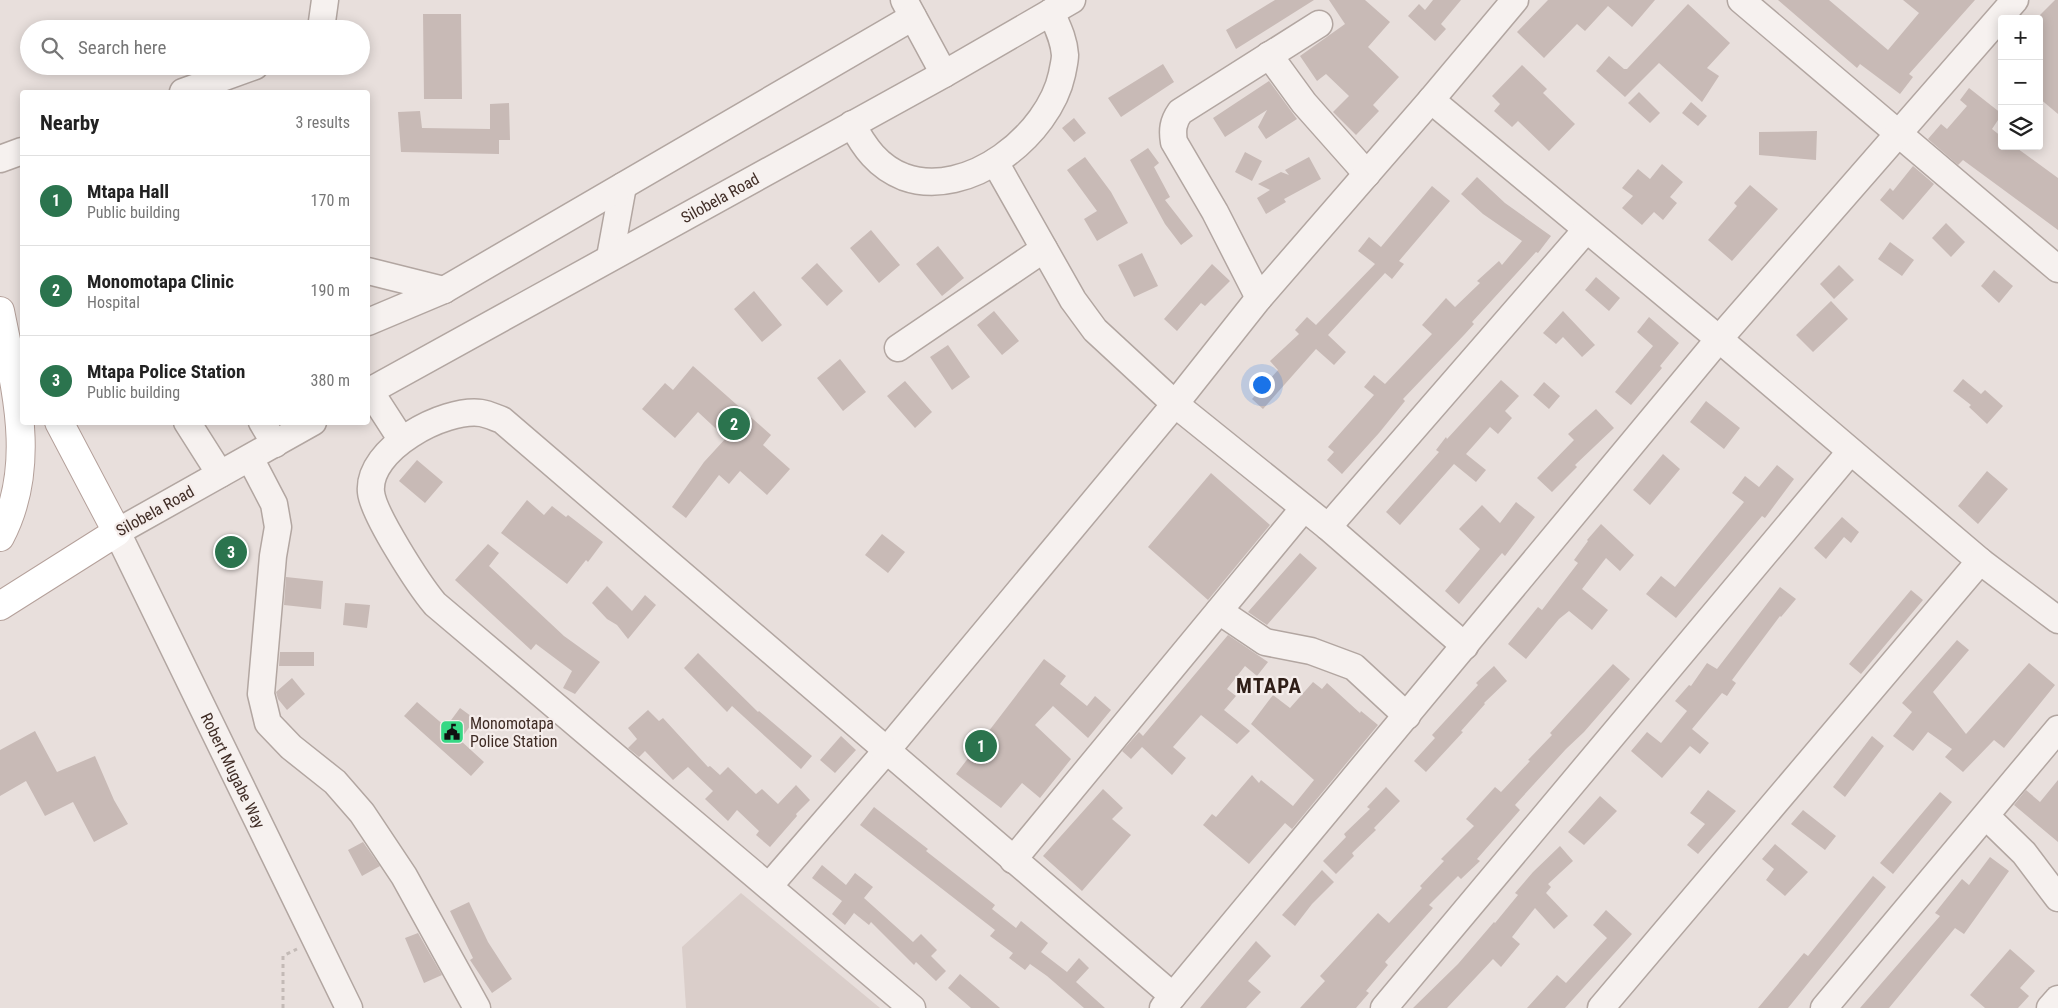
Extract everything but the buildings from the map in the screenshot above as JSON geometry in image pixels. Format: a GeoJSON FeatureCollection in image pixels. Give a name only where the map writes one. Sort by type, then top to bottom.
{"type":"FeatureCollection","features":[{"type":"Feature","properties":{"kind":"main road"},"geometry":{"type":"LineString","coordinates":[[0,310],[20,346]]}},
{"type":"Feature","properties":{"kind":"main road"},"geometry":{"type":"LineString","coordinates":[[0,310],[20,421]]}},
{"type":"Feature","properties":{"kind":"main road"},"geometry":{"type":"LineString","coordinates":[[0,537],[8,522],[16,496],[22,442],[20,425]]}},
{"type":"Feature","properties":{"kind":"main road"},"geometry":{"type":"LineString","coordinates":[[62,425],[117,532]]}},
{"type":"Feature","properties":{"kind":"main road","name":"Silobela Road"},"geometry":{"type":"LineString","coordinates":[[0,606],[117,532]]}},
{"type":"Feature","properties":{"kind":"street"},"geometry":{"type":"LineString","coordinates":[[322,20],[325,0]]}},
{"type":"Feature","properties":{"kind":"street"},"geometry":{"type":"LineString","coordinates":[[770,885],[887,750],[1175,404],[1259,298],[1515,0]]}},
{"type":"Feature","properties":{"kind":"street"},"geometry":{"type":"LineString","coordinates":[[1741,0],[2058,270]]}},
{"type":"Feature","properties":{"kind":"street"},"geometry":{"type":"LineString","coordinates":[[907,1006],[770,885],[435,604],[418,584],[379,513],[371,493],[372,475],[385,455],[401,440],[456,415],[481,413],[502,420],[1014,860],[1168,1002],[1719,339],[1900,134],[2015,0]]}},
{"type":"Feature","properties":{"kind":"street"},"geometry":{"type":"LineString","coordinates":[[852,124],[865,148],[883,166],[903,176],[920,181],[942,181],[969,174],[995,162],[1033,131],[1051,107],[1060,83],[1065,56],[1060,33],[1061,6]]}},
{"type":"Feature","properties":{"kind":"street","name":"Silobela Road"},"geometry":{"type":"LineString","coordinates":[[370,391],[944,74],[1061,6]]}},
{"type":"Feature","properties":{"kind":"street"},"geometry":{"type":"LineString","coordinates":[[370,321],[444,290],[623,186],[908,9],[944,74]]}},
{"type":"Feature","properties":{"kind":"street"},"geometry":{"type":"LineString","coordinates":[[1259,298],[1215,212],[1174,142],[1172,132],[1174,120],[1180,112],[1319,24]]}},
{"type":"Feature","properties":{"kind":"street"},"geometry":{"type":"LineString","coordinates":[[1270,55],[1304,103],[1367,174]]}},
{"type":"Feature","properties":{"kind":"street"},"geometry":{"type":"LineString","coordinates":[[189,90],[230,75]]}},
{"type":"Feature","properties":{"kind":"street"},"geometry":{"type":"LineString","coordinates":[[1431,100],[1719,339],[1980,561],[2058,620]]}},
{"type":"Feature","properties":{"kind":"street"},"geometry":{"type":"LineString","coordinates":[[0,159],[20,152]]}},
{"type":"Feature","properties":{"kind":"street"},"geometry":{"type":"LineString","coordinates":[[995,162],[1073,300],[1095,330],[1175,404],[1328,528],[1465,646]]}},
{"type":"Feature","properties":{"kind":"street"},"geometry":{"type":"LineString","coordinates":[[610,257],[623,186]]}},
{"type":"Feature","properties":{"kind":"street"},"geometry":{"type":"LineString","coordinates":[[1328,528],[1586,230]]}},
{"type":"Feature","properties":{"kind":"street"},"geometry":{"type":"LineString","coordinates":[[898,348],[1044,249]]}},
{"type":"Feature","properties":{"kind":"street"},"geometry":{"type":"LineString","coordinates":[[370,272],[444,290]]}},
{"type":"Feature","properties":{"kind":"street"},"geometry":{"type":"LineString","coordinates":[[370,394],[401,440]]}},
{"type":"Feature","properties":{"kind":"street"},"geometry":{"type":"LineString","coordinates":[[189,425],[220,474]]}},
{"type":"Feature","properties":{"kind":"street","name":"Silobela Road"},"geometry":{"type":"LineString","coordinates":[[117,532],[250,458],[268,433],[301,425]]}},
{"type":"Feature","properties":{"kind":"street"},"geometry":{"type":"LineString","coordinates":[[1384,1008],[1850,452]]}},
{"type":"Feature","properties":{"kind":"street"},"geometry":{"type":"LineString","coordinates":[[250,458],[274,504],[278,527],[273,556],[261,694],[268,723],[291,747],[335,782],[362,814],[404,876],[477,1008]]}},
{"type":"Feature","properties":{"kind":"street"},"geometry":{"type":"LineString","coordinates":[[1014,860],[1304,508]]}},
{"type":"Feature","properties":{"kind":"street","name":"Robert Mugabe Way"},"geometry":{"type":"LineString","coordinates":[[117,532],[314,939],[350,1008]]}},
{"type":"Feature","properties":{"kind":"street"},"geometry":{"type":"LineString","coordinates":[[1601,1008],[1980,561]]}},
{"type":"Feature","properties":{"kind":"street"},"geometry":{"type":"LineString","coordinates":[[1219,611],[1265,642],[1312,651],[1354,668],[1407,716]]}},
{"type":"Feature","properties":{"kind":"street"},"geometry":{"type":"LineString","coordinates":[[1824,1008],[1987,816],[2058,729]]}},
{"type":"Feature","properties":{"kind":"street"},"geometry":{"type":"LineString","coordinates":[[1987,816],[2042,873],[2058,898]]}},
{"type":"Feature","properties":{"kind":"street"},"geometry":{"type":"LineString","coordinates":[[2050,1008],[2058,999]]}},
{"type":"Feature","properties":{"kind":"path"},"geometry":{"type":"LineString","coordinates":[[283,1008],[283,956],[314,939]]}},
{"type":"Feature","properties":{"kind":"shaded area"},"geometry":{"type":"Polygon","coordinates":[[[741,893],[880,1008],[686,1008],[682,947],[741,893]]]}},
{"type":"Feature","properties":{"kind":"place","name":"Monomotapa Clinic"},"geometry":{"type":"Point","coordinates":[734,424]}},
{"type":"Feature","properties":{"kind":"place","name":"Mtapa Police Station"},"geometry":{"type":"Point","coordinates":[231,552]}},
{"type":"Feature","properties":{"kind":"place","name":"Monomotapa Police Station"},"geometry":{"type":"Point","coordinates":[452,732]}},
{"type":"Feature","properties":{"kind":"place","name":"Mtapa Hall"},"geometry":{"type":"Point","coordinates":[981,746]}},
{"type":"Feature","properties":{"kind":"district","name":"MTAPA"},"geometry":{"type":"Point","coordinates":[1269,686]}}]}
